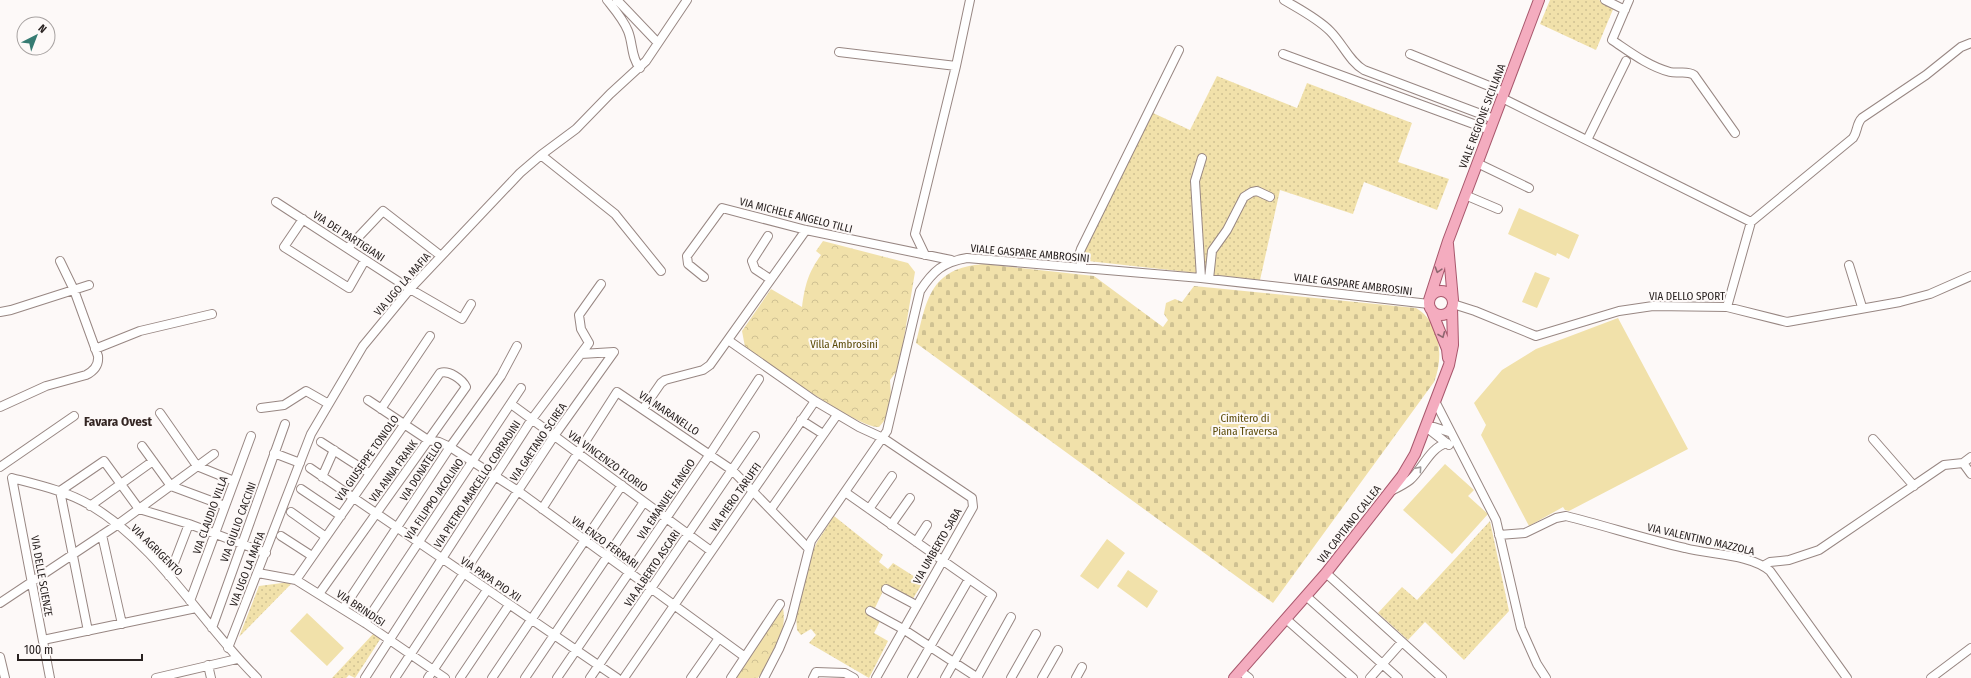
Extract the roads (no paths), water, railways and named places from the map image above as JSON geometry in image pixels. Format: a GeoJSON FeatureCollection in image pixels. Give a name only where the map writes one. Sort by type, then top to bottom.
{"type":"FeatureCollection","features":[{"type":"Feature","properties":{"kind":"main road","name":"VIALE REGIONE SICILIANA"},"geometry":{"type":"LineString","coordinates":[[1429,304],[1448,241],[1539,0]]}},
{"type":"Feature","properties":{"kind":"main road","name":"VIA CAPITANO CALLEA"},"geometry":{"type":"LineString","coordinates":[[1237,674],[1326,573],[1389,492],[1415,454],[1436,403],[1449,365],[1453,345],[1453,304],[1448,241]]}},
{"type":"Feature","properties":{"kind":"main road"},"geometry":{"type":"LineString","coordinates":[[1429,304],[1434,313],[1441,315],[1448,312],[1453,304],[1450,295],[1440,290],[1433,293],[1429,304],[1447,349],[1449,365]]}},
{"type":"Feature","properties":{"kind":"street"},"geometry":{"type":"LineString","coordinates":[[607,0],[621,16],[629,33],[636,63],[640,68]]}},
{"type":"Feature","properties":{"kind":"street"},"geometry":{"type":"LineString","coordinates":[[618,0],[658,43]]}},
{"type":"Feature","properties":{"kind":"street","name":"VIA UGO LA MAFIA"},"geometry":{"type":"LineString","coordinates":[[228,648],[311,434],[327,403],[363,346],[410,289],[520,174],[541,155],[576,129],[610,94],[640,68],[687,0]]}},
{"type":"Feature","properties":{"kind":"street"},"geometry":{"type":"LineString","coordinates":[[924,255],[915,234],[956,66],[970,0]]}},
{"type":"Feature","properties":{"kind":"street"},"geometry":{"type":"LineString","coordinates":[[1284,0],[1328,29],[1337,38],[1351,59],[1364,70],[1494,119]]}},
{"type":"Feature","properties":{"kind":"street"},"geometry":{"type":"LineString","coordinates":[[1605,0],[1625,10]]}},
{"type":"Feature","properties":{"kind":"street"},"geometry":{"type":"LineString","coordinates":[[1630,0],[1612,40],[1641,60],[1671,73],[1689,73],[1694,75],[1735,133]]}},
{"type":"Feature","properties":{"kind":"street"},"geometry":{"type":"LineString","coordinates":[[1727,307],[1751,222],[1853,138],[1856,134],[1858,122],[1862,118],[1926,75],[1961,47],[1971,43]]}},
{"type":"Feature","properties":{"kind":"street"},"geometry":{"type":"LineString","coordinates":[[1083,268],[1079,255],[1081,249],[1179,50]]}},
{"type":"Feature","properties":{"kind":"street"},"geometry":{"type":"LineString","coordinates":[[839,52],[956,66]]}},
{"type":"Feature","properties":{"kind":"street"},"geometry":{"type":"LineString","coordinates":[[1283,54],[1490,130]]}},
{"type":"Feature","properties":{"kind":"street"},"geometry":{"type":"LineString","coordinates":[[1410,54],[1503,95],[1588,140],[1751,222]]}},
{"type":"Feature","properties":{"kind":"street"},"geometry":{"type":"LineString","coordinates":[[1588,140],[1626,61]]}},
{"type":"Feature","properties":{"kind":"street"},"geometry":{"type":"LineString","coordinates":[[541,155],[615,214],[661,271]]}},
{"type":"Feature","properties":{"kind":"street"},"geometry":{"type":"LineString","coordinates":[[1202,158],[1195,181],[1205,278]]}},
{"type":"Feature","properties":{"kind":"street"},"geometry":{"type":"LineString","coordinates":[[1477,163],[1529,188]]}},
{"type":"Feature","properties":{"kind":"street"},"geometry":{"type":"LineString","coordinates":[[1205,278],[1212,251],[1227,230],[1244,197],[1256,191],[1270,197]]}},
{"type":"Feature","properties":{"kind":"street"},"geometry":{"type":"LineString","coordinates":[[1465,195],[1498,209]]}},
{"type":"Feature","properties":{"kind":"street","name":"VIA DEI PARTIGIANI"},"geometry":{"type":"LineString","coordinates":[[276,202],[410,289],[462,320],[471,304]]}},
{"type":"Feature","properties":{"kind":"street","name":"VIA MICHELE ANGELO TILLI"},"geometry":{"type":"LineString","coordinates":[[704,277],[688,264],[687,256],[722,208],[806,230],[951,260]]}},
{"type":"Feature","properties":{"kind":"street"},"geometry":{"type":"LineString","coordinates":[[348,248],[383,211],[441,256]]}},
{"type":"Feature","properties":{"kind":"street"},"geometry":{"type":"LineString","coordinates":[[303,219],[284,247],[349,288],[365,260]]}},
{"type":"Feature","properties":{"kind":"street"},"geometry":{"type":"LineString","coordinates":[[643,409],[661,383],[670,378],[703,370],[716,359],[770,279],[806,230]]}},
{"type":"Feature","properties":{"kind":"street"},"geometry":{"type":"LineString","coordinates":[[768,236],[752,261],[755,269],[770,279]]}},
{"type":"Feature","properties":{"kind":"street","name":"VIALE GASPARE AMBROSINI"},"geometry":{"type":"LineString","coordinates":[[951,260],[967,258],[1205,278],[1429,304]]}},
{"type":"Feature","properties":{"kind":"street"},"geometry":{"type":"LineString","coordinates":[[764,678],[779,649],[791,620],[808,548],[815,534],[887,431],[900,384],[920,291],[934,273],[951,260]]}},
{"type":"Feature","properties":{"kind":"street"},"geometry":{"type":"LineString","coordinates":[[0,407],[46,386],[89,373],[98,362],[98,356],[74,290],[60,261]]}},
{"type":"Feature","properties":{"kind":"street"},"geometry":{"type":"LineString","coordinates":[[1849,265],[1862,307]]}},
{"type":"Feature","properties":{"kind":"street","name":"VIA DELLO SPORT"},"geometry":{"type":"LineString","coordinates":[[1453,304],[1475,311],[1536,336],[1580,322],[1636,308],[1652,306],[1727,307],[1787,322],[1862,307],[1900,302],[1930,294],[1971,276]]}},
{"type":"Feature","properties":{"kind":"street","name":"VIA PIETRO MARCELLO CORRADINI"},"geometry":{"type":"LineString","coordinates":[[365,678],[532,419],[589,343],[581,329],[579,315],[601,284]]}},
{"type":"Feature","properties":{"kind":"street"},"geometry":{"type":"LineString","coordinates":[[0,312],[11,310],[89,285]]}},
{"type":"Feature","properties":{"kind":"street"},"geometry":{"type":"LineString","coordinates":[[95,349],[140,331],[212,314]]}},
{"type":"Feature","properties":{"kind":"street"},"geometry":{"type":"LineString","coordinates":[[381,409],[430,336]]}},
{"type":"Feature","properties":{"kind":"street","name":"VIA UMBERTO SABA"},"geometry":{"type":"LineString","coordinates":[[728,340],[815,401],[837,415],[883,438],[972,498],[973,507],[916,605],[876,678]]}},
{"type":"Feature","properties":{"kind":"street","name":"VIA DONATELLO"},"geometry":{"type":"LineString","coordinates":[[343,609],[450,447],[501,376],[517,346]]}},
{"type":"Feature","properties":{"kind":"street","name":"VIA GAETANO SCIREA"},"geometry":{"type":"LineString","coordinates":[[395,678],[554,436],[614,352],[581,354]]}},
{"type":"Feature","properties":{"kind":"street","name":"VIA ANNA FRANK"},"geometry":{"type":"LineString","coordinates":[[319,594],[466,388],[464,383],[449,372],[440,373]]}},
{"type":"Feature","properties":{"kind":"street","name":"VIA GIUSEPPE TONIOLO"},"geometry":{"type":"LineString","coordinates":[[296,580],[440,373]]}},
{"type":"Feature","properties":{"kind":"street","name":"VIA EMANUEL FANGIO"},"geometry":{"type":"LineString","coordinates":[[557,678],[710,454],[759,378]]}},
{"type":"Feature","properties":{"kind":"street","name":"VIA FILIPPO IACOLINO"},"geometry":{"type":"LineString","coordinates":[[365,623],[521,388]]}},
{"type":"Feature","properties":{"kind":"street"},"geometry":{"type":"LineString","coordinates":[[261,408],[284,406],[306,391],[327,403]]}},
{"type":"Feature","properties":{"kind":"street","name":"VIA MARANELLO"},"geometry":{"type":"LineString","coordinates":[[542,509],[617,392],[732,470],[808,548]]}},
{"type":"Feature","properties":{"kind":"street","name":"VIA ENZO FERRARI"},"geometry":{"type":"LineString","coordinates":[[368,400],[428,440],[439,442],[450,447],[518,491],[745,657]]}},
{"type":"Feature","properties":{"kind":"street","name":"VIA PIERO TARUFFI"},"geometry":{"type":"LineString","coordinates":[[624,678],[815,401]]}},
{"type":"Feature","properties":{"kind":"street"},"geometry":{"type":"LineString","coordinates":[[1436,403],[1449,432],[1494,515],[1521,628],[1537,664],[1546,678]]}},
{"type":"Feature","properties":{"kind":"street","name":"VIA VINCENZO FLORIO"},"geometry":{"type":"LineString","coordinates":[[511,404],[711,551]]}},
{"type":"Feature","properties":{"kind":"street"},"geometry":{"type":"LineString","coordinates":[[160,413],[197,466],[234,481]]}},
{"type":"Feature","properties":{"kind":"street"},"geometry":{"type":"LineString","coordinates":[[771,509],[837,415]]}},
{"type":"Feature","properties":{"kind":"street"},"geometry":{"type":"LineString","coordinates":[[0,467],[74,416]]}},
{"type":"Feature","properties":{"kind":"street"},"geometry":{"type":"LineString","coordinates":[[801,420],[823,434]]}},
{"type":"Feature","properties":{"kind":"street","name":"VIA GIULIO CACCINI"},"geometry":{"type":"LineString","coordinates":[[212,628],[274,453],[286,424]]}},
{"type":"Feature","properties":{"kind":"street"},"geometry":{"type":"LineString","coordinates":[[1426,427],[1434,427],[1449,432]]}},
{"type":"Feature","properties":{"kind":"street"},"geometry":{"type":"LineString","coordinates":[[1426,427],[1460,451]]}},
{"type":"Feature","properties":{"kind":"street","name":"VIA CLAUDIO VILLA"},"geometry":{"type":"LineString","coordinates":[[190,601],[251,436]]}},
{"type":"Feature","properties":{"kind":"street","name":"VIA ALBERTO ASCARI"},"geometry":{"type":"LineString","coordinates":[[590,678],[755,436]]}},
{"type":"Feature","properties":{"kind":"street"},"geometry":{"type":"LineString","coordinates":[[1873,439],[1914,486]]}},
{"type":"Feature","properties":{"kind":"street"},"geometry":{"type":"LineString","coordinates":[[322,442],[369,473]]}},
{"type":"Feature","properties":{"kind":"street"},"geometry":{"type":"LineString","coordinates":[[1389,492],[1410,480],[1438,447],[1447,443]]}},
{"type":"Feature","properties":{"kind":"street"},"geometry":{"type":"LineString","coordinates":[[142,446],[171,486],[225,506]]}},
{"type":"Feature","properties":{"kind":"street"},"geometry":{"type":"LineString","coordinates":[[322,477],[334,450]]}},
{"type":"Feature","properties":{"kind":"street"},"geometry":{"type":"LineString","coordinates":[[274,453],[300,463]]}},
{"type":"Feature","properties":{"kind":"street"},"geometry":{"type":"LineString","coordinates":[[0,603],[117,525],[214,454]]}},
{"type":"Feature","properties":{"kind":"street"},"geometry":{"type":"LineString","coordinates":[[1763,566],[1770,562],[1789,560],[1819,550],[1944,465],[1963,463],[1971,457]]}},
{"type":"Feature","properties":{"kind":"street"},"geometry":{"type":"LineString","coordinates":[[88,631],[60,491],[104,461],[139,509],[189,524],[266,553]]}},
{"type":"Feature","properties":{"kind":"street"},"geometry":{"type":"LineString","coordinates":[[90,506],[153,461]]}},
{"type":"Feature","properties":{"kind":"street"},"geometry":{"type":"LineString","coordinates":[[1963,463],[1971,474]]}},
{"type":"Feature","properties":{"kind":"street","name":"VIA PAPA PIO XII"},"geometry":{"type":"LineString","coordinates":[[310,468],[375,514],[617,678]]}},
{"type":"Feature","properties":{"kind":"street"},"geometry":{"type":"LineString","coordinates":[[868,509],[892,476]]}},
{"type":"Feature","properties":{"kind":"street","name":"VIA AGRIGENTO"},"geometry":{"type":"LineString","coordinates":[[12,478],[60,491],[90,506],[117,525],[131,537],[169,576],[237,659],[257,678]]}},
{"type":"Feature","properties":{"kind":"street","name":"VIA DELLE SCIENZE"},"geometry":{"type":"LineString","coordinates":[[12,478],[50,678]]}},
{"type":"Feature","properties":{"kind":"street"},"geometry":{"type":"LineString","coordinates":[[492,678],[622,485]]}},
{"type":"Feature","properties":{"kind":"street"},"geometry":{"type":"LineString","coordinates":[[301,489],[341,516]]}},
{"type":"Feature","properties":{"kind":"street"},"geometry":{"type":"LineString","coordinates":[[845,492],[941,561],[992,595],[945,678]]}},
{"type":"Feature","properties":{"kind":"street"},"geometry":{"type":"LineString","coordinates":[[891,525],[910,498]]}},
{"type":"Feature","properties":{"kind":"street"},"geometry":{"type":"LineString","coordinates":[[525,678],[644,502]]}},
{"type":"Feature","properties":{"kind":"street"},"geometry":{"type":"LineString","coordinates":[[291,512],[326,537]]}},
{"type":"Feature","properties":{"kind":"street","name":"VIA VALENTINO MAZZOLA"},"geometry":{"type":"LineString","coordinates":[[1499,535],[1525,533],[1556,518],[1566,516],[1686,549],[1748,560],[1763,566],[1770,571],[1847,678]]}},
{"type":"Feature","properties":{"kind":"street"},"geometry":{"type":"LineString","coordinates":[[169,576],[189,524]]}},
{"type":"Feature","properties":{"kind":"street"},"geometry":{"type":"LineString","coordinates":[[916,542],[927,525]]}},
{"type":"Feature","properties":{"kind":"street"},"geometry":{"type":"LineString","coordinates":[[102,535],[122,624]]}},
{"type":"Feature","properties":{"kind":"street"},"geometry":{"type":"LineString","coordinates":[[281,536],[312,556]]}},
{"type":"Feature","properties":{"kind":"street","name":"VIA BRINDISI"},"geometry":{"type":"LineString","coordinates":[[258,573],[296,580],[365,623],[445,678]]}},
{"type":"Feature","properties":{"kind":"street"},"geometry":{"type":"LineString","coordinates":[[1326,573],[1442,678]]}},
{"type":"Feature","properties":{"kind":"street"},"geometry":{"type":"LineString","coordinates":[[912,678],[969,579]]}},
{"type":"Feature","properties":{"kind":"street"},"geometry":{"type":"LineString","coordinates":[[886,589],[916,605]]}},
{"type":"Feature","properties":{"kind":"street"},"geometry":{"type":"LineString","coordinates":[[428,678],[487,590]]}},
{"type":"Feature","properties":{"kind":"street"},"geometry":{"type":"LineString","coordinates":[[1306,596],[1398,678]]}},
{"type":"Feature","properties":{"kind":"street"},"geometry":{"type":"LineString","coordinates":[[731,678],[780,604]]}},
{"type":"Feature","properties":{"kind":"street"},"geometry":{"type":"LineString","coordinates":[[460,678],[509,605]]}},
{"type":"Feature","properties":{"kind":"street"},"geometry":{"type":"LineString","coordinates":[[43,640],[196,608]]}},
{"type":"Feature","properties":{"kind":"street"},"geometry":{"type":"LineString","coordinates":[[870,611],[903,629],[978,678],[1011,617]]}},
{"type":"Feature","properties":{"kind":"street"},"geometry":{"type":"LineString","coordinates":[[1286,619],[1353,678]]}},
{"type":"Feature","properties":{"kind":"street"},"geometry":{"type":"LineString","coordinates":[[1011,678],[1036,634]]}},
{"type":"Feature","properties":{"kind":"street"},"geometry":{"type":"LineString","coordinates":[[691,678],[719,638]]}},
{"type":"Feature","properties":{"kind":"street"},"geometry":{"type":"LineString","coordinates":[[1370,678],[1402,642]]}},
{"type":"Feature","properties":{"kind":"street"},"geometry":{"type":"LineString","coordinates":[[1931,678],[1971,648]]}},
{"type":"Feature","properties":{"kind":"street"},"geometry":{"type":"LineString","coordinates":[[1042,678],[1058,650]]}},
{"type":"Feature","properties":{"kind":"street"},"geometry":{"type":"LineString","coordinates":[[0,657],[5,678]]}},
{"type":"Feature","properties":{"kind":"street"},"geometry":{"type":"LineString","coordinates":[[156,678],[237,659]]}},
{"type":"Feature","properties":{"kind":"street"},"geometry":{"type":"LineString","coordinates":[[208,666],[211,678]]}},
{"type":"Feature","properties":{"kind":"street"},"geometry":{"type":"LineString","coordinates":[[1076,678],[1082,668]]}},
{"type":"Feature","properties":{"kind":"street"},"geometry":{"type":"LineString","coordinates":[[1237,674],[1249,678]]}},
{"type":"Feature","properties":{"kind":"street"},"geometry":{"type":"LineString","coordinates":[[814,675],[844,676],[854,678]]}},
{"type":"Feature","properties":{"kind":"district","name":"Favara Ovest"},"geometry":{"type":"Point","coordinates":[118,421]}},
{"type":"Feature","properties":{"kind":"park label","name":"Villa Ambrosini"},"geometry":{"type":"Point","coordinates":[844,344]}},
{"type":"Feature","properties":{"kind":"park label","name":"Cimitero di Piana Traversa"},"geometry":{"type":"Point","coordinates":[1245,424]}}]}
